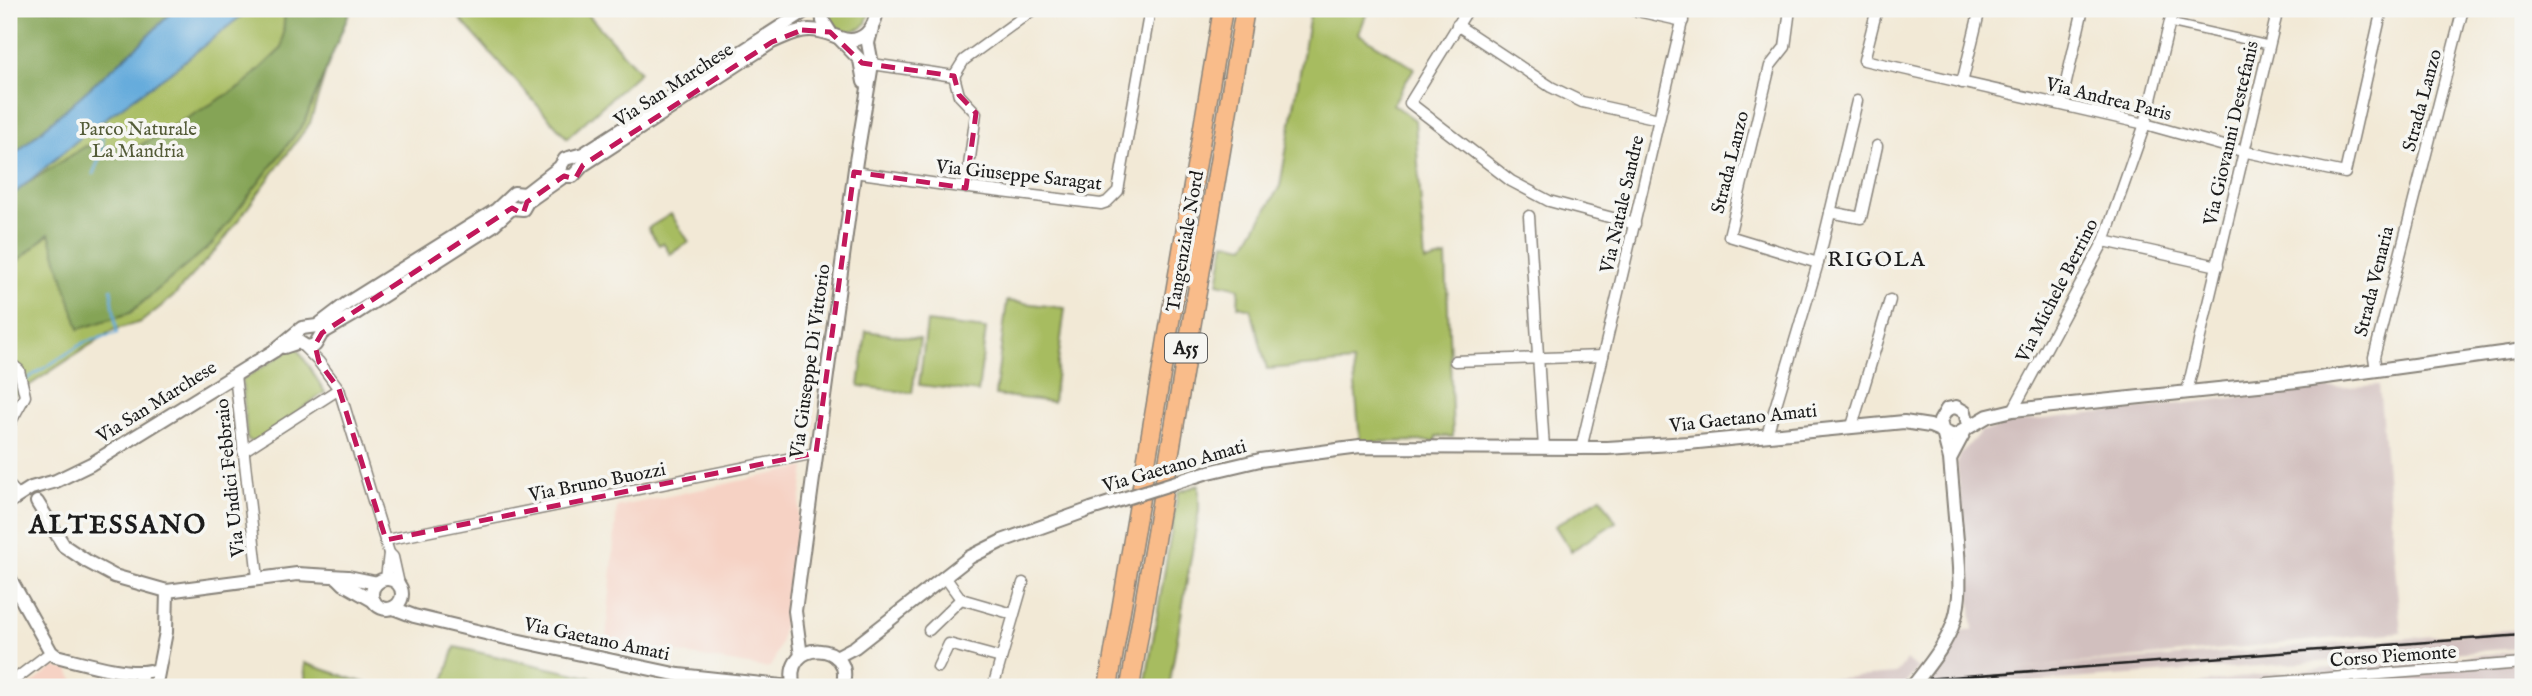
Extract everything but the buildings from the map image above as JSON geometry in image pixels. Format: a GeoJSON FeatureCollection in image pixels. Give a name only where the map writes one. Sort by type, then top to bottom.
{"type":"FeatureCollection","features":[{"type":"Feature","properties":{"kind":"highway","name":"Tangenziale Nord"},"geometry":{"type":"LineString","coordinates":[[1108,687],[1223,9]]}},
{"type":"Feature","properties":{"kind":"highway","name":"Tangenziale Nord"},"geometry":{"type":"LineString","coordinates":[[1130,687],[1245,9]]}},
{"type":"Feature","properties":{"kind":"street","name":"Via San Marchese"},"geometry":{"type":"LineString","coordinates":[[576,164],[808,9]]}},
{"type":"Feature","properties":{"kind":"street"},"geometry":{"type":"LineString","coordinates":[[822,9],[823,21],[835,35]]}},
{"type":"Feature","properties":{"kind":"street"},"geometry":{"type":"LineString","coordinates":[[872,27],[876,9]]}},
{"type":"Feature","properties":{"kind":"street"},"geometry":{"type":"LineString","coordinates":[[966,188],[975,113],[959,94],[954,76],[964,60],[1034,9]]}},
{"type":"Feature","properties":{"kind":"street","name":"Via Giuseppe Saragat"},"geometry":{"type":"LineString","coordinates":[[854,172],[1101,204],[1115,196],[1118,191],[1150,9]]}},
{"type":"Feature","properties":{"kind":"street"},"geometry":{"type":"LineString","coordinates":[[1468,9],[1410,103],[1510,181],[1526,190],[1549,201],[1635,224]]}},
{"type":"Feature","properties":{"kind":"street"},"geometry":{"type":"LineString","coordinates":[[1628,9],[1682,21],[1685,9]]}},
{"type":"Feature","properties":{"kind":"street","name":"Strada Lanzo"},"geometry":{"type":"LineString","coordinates":[[1790,9],[1785,47],[1770,66],[1728,236],[1818,263]]}},
{"type":"Feature","properties":{"kind":"street","name":"Via Andrea Paris"},"geometry":{"type":"LineString","coordinates":[[1877,9],[1864,60],[2061,104],[2242,151],[2345,173],[2382,9]]}},
{"type":"Feature","properties":{"kind":"street"},"geometry":{"type":"LineString","coordinates":[[1962,83],[1980,9]]}},
{"type":"Feature","properties":{"kind":"street"},"geometry":{"type":"LineString","coordinates":[[2061,104],[2083,9]]}},
{"type":"Feature","properties":{"kind":"street","name":"Via Michele Berrino"},"geometry":{"type":"LineString","coordinates":[[2013,410],[2104,241],[2145,124],[2173,9]]}},
{"type":"Feature","properties":{"kind":"street","name":"Via Giovanni Destefanis"},"geometry":{"type":"LineString","coordinates":[[2187,392],[2218,266],[2242,151],[2278,9]]}},
{"type":"Feature","properties":{"kind":"street","name":"Strada Lanzo"},"geometry":{"type":"LineString","coordinates":[[2413,201],[2463,9]]}},
{"type":"Feature","properties":{"kind":"street","name":"Via Natale Sandre"},"geometry":{"type":"LineString","coordinates":[[1581,449],[1682,21]]}},
{"type":"Feature","properties":{"kind":"street"},"geometry":{"type":"LineString","coordinates":[[2170,23],[2268,45]]}},
{"type":"Feature","properties":{"kind":"street"},"geometry":{"type":"LineString","coordinates":[[1458,25],[1551,87],[1582,102],[1659,119]]}},
{"type":"Feature","properties":{"kind":"street","name":"Via San Marchese"},"geometry":{"type":"LineString","coordinates":[[576,164],[772,43],[802,30],[859,38],[872,27]]}},
{"type":"Feature","properties":{"kind":"street","name":"Via Giuseppe Di Vittorio"},"geometry":{"type":"LineString","coordinates":[[792,687],[800,635],[795,611],[865,92],[872,64],[868,43],[872,27]]}},
{"type":"Feature","properties":{"kind":"street","name":"Via Giuseppe Di Vittorio"},"geometry":{"type":"LineString","coordinates":[[835,35],[860,60],[865,92]]}},
{"type":"Feature","properties":{"kind":"street"},"geometry":{"type":"LineString","coordinates":[[872,64],[954,76]]}},
{"type":"Feature","properties":{"kind":"street"},"geometry":{"type":"LineString","coordinates":[[1766,435],[1818,263],[1857,102]]}},
{"type":"Feature","properties":{"kind":"street"},"geometry":{"type":"LineString","coordinates":[[1830,212],[1861,218],[1877,146]]}},
{"type":"Feature","properties":{"kind":"street"},"geometry":{"type":"LineString","coordinates":[[393,608],[400,602],[391,585],[393,558],[339,389],[318,362],[308,338],[511,204],[514,193],[526,198],[562,171],[573,176],[576,164]]}},
{"type":"Feature","properties":{"kind":"street","name":"Strada Venaria"},"geometry":{"type":"LineString","coordinates":[[2376,370],[2374,357],[2413,201]]}},
{"type":"Feature","properties":{"kind":"street"},"geometry":{"type":"LineString","coordinates":[[1529,216],[1544,448]]}},
{"type":"Feature","properties":{"kind":"street"},"geometry":{"type":"LineString","coordinates":[[2104,241],[2218,266]]}},
{"type":"Feature","properties":{"kind":"street"},"geometry":{"type":"LineString","coordinates":[[1852,426],[1890,300]]}},
{"type":"Feature","properties":{"kind":"street","name":"Via San Marchese"},"geometry":{"type":"LineString","coordinates":[[26,498],[91,464],[274,351],[308,338]]}},
{"type":"Feature","properties":{"kind":"street"},"geometry":{"type":"LineString","coordinates":[[1942,430],[1954,436],[1988,416],[2013,410],[2304,380],[2523,350]]}},
{"type":"Feature","properties":{"kind":"street"},"geometry":{"type":"LineString","coordinates":[[1455,361],[1603,356]]}},
{"type":"Feature","properties":{"kind":"street"},"geometry":{"type":"LineString","coordinates":[[9,362],[20,373],[26,396],[9,425]]}},
{"type":"Feature","properties":{"kind":"street","name":"Via Undici Febbraio"},"geometry":{"type":"LineString","coordinates":[[235,375],[258,578]]}},
{"type":"Feature","properties":{"kind":"street"},"geometry":{"type":"LineString","coordinates":[[243,451],[339,389]]}},
{"type":"Feature","properties":{"kind":"street"},"geometry":{"type":"LineString","coordinates":[[1912,687],[1944,646],[1956,617],[1961,588],[1950,459],[1940,421],[1943,412],[1956,407],[1966,413],[1988,416]]}},
{"type":"Feature","properties":{"kind":"street","name":"Via Gaetano Amati"},"geometry":{"type":"LineString","coordinates":[[840,662],[945,577],[987,548],[1091,509],[1205,473],[1260,460],[1355,447],[1581,449],[1688,443],[1904,422],[1943,412]]}},
{"type":"Feature","properties":{"kind":"street"},"geometry":{"type":"LineString","coordinates":[[1950,459],[1969,421],[1966,413]]}},
{"type":"Feature","properties":{"kind":"street","name":"Via Gaetano Amati"},"geometry":{"type":"LineString","coordinates":[[1904,422],[1924,424],[1942,430]]}},
{"type":"Feature","properties":{"kind":"street","name":"Via Bruno Buozzi"},"geometry":{"type":"LineString","coordinates":[[386,540],[816,453]]}},
{"type":"Feature","properties":{"kind":"street"},"geometry":{"type":"LineString","coordinates":[[9,485],[26,498],[64,546],[80,557],[114,576],[167,591],[297,574],[348,577],[391,585]]}},
{"type":"Feature","properties":{"kind":"street"},"geometry":{"type":"LineString","coordinates":[[9,577],[51,652],[56,656],[124,670],[148,682],[162,657],[168,611],[167,591]]}},
{"type":"Feature","properties":{"kind":"street"},"geometry":{"type":"LineString","coordinates":[[945,577],[961,599],[1013,614]]}},
{"type":"Feature","properties":{"kind":"street"},"geometry":{"type":"LineString","coordinates":[[338,578],[374,601]]}},
{"type":"Feature","properties":{"kind":"street"},"geometry":{"type":"LineString","coordinates":[[993,687],[1023,583]]}},
{"type":"Feature","properties":{"kind":"street"},"geometry":{"type":"LineString","coordinates":[[374,601],[372,593],[391,585]]}},
{"type":"Feature","properties":{"kind":"street","name":"Via Gaetano Amati"},"geometry":{"type":"LineString","coordinates":[[391,585],[429,618]]}},
{"type":"Feature","properties":{"kind":"street"},"geometry":{"type":"LineString","coordinates":[[929,630],[961,599]]}},
{"type":"Feature","properties":{"kind":"street","name":"Via Gaetano Amati"},"geometry":{"type":"LineString","coordinates":[[374,601],[384,609],[393,608],[506,638],[679,675],[792,687]]}},
{"type":"Feature","properties":{"kind":"street"},"geometry":{"type":"LineString","coordinates":[[800,635],[814,650],[826,651],[840,662],[845,675],[842,687]]}},
{"type":"Feature","properties":{"kind":"street"},"geometry":{"type":"LineString","coordinates":[[938,667],[949,644],[1001,658]]}},
{"type":"Feature","properties":{"kind":"street","name":"Via Gaetano Amati"},"geometry":{"type":"LineString","coordinates":[[759,683],[779,676],[814,650]]}},
{"type":"Feature","properties":{"kind":"street"},"geometry":{"type":"LineString","coordinates":[[9,684],[51,652]]}},
{"type":"Feature","properties":{"kind":"street","name":"Corso Piemonte"},"geometry":{"type":"LineString","coordinates":[[2264,685],[2523,663]]}},
{"type":"Feature","properties":{"kind":"highlighted area"},"geometry":{"type":"Polygon","coordinates":[[[802,30],[830,32],[862,63],[954,76],[959,95],[976,113],[966,188],[854,172],[816,453],[386,540],[339,389],[319,362],[315,345],[322,333],[512,208],[523,214],[527,202],[564,176],[575,179],[583,165],[772,42],[802,30]]]}},
{"type":"Feature","properties":{"kind":"shaded area"},"geometry":{"type":"Polygon","coordinates":[[[2379,385],[2401,632],[2005,670],[2523,629],[2523,648],[1924,687],[1941,665],[1960,632],[1973,630],[1957,464],[1961,454],[1981,431],[2000,428],[2000,424],[2303,390],[2379,385]]]}},
{"type":"Feature","properties":{"kind":"shaded area"},"geometry":{"type":"Polygon","coordinates":[[[805,467],[781,641],[772,666],[765,668],[606,640],[617,507],[805,467]]]}},
{"type":"Feature","properties":{"kind":"shaded area"},"geometry":{"type":"Polygon","coordinates":[[[2523,651],[2523,687],[2176,687],[2263,674],[2523,651]]]}},
{"type":"Feature","properties":{"kind":"shaded area"},"geometry":{"type":"Polygon","coordinates":[[[1906,660],[1918,668],[1903,687],[1714,687],[1896,674],[1906,660]]]}},
{"type":"Feature","properties":{"kind":"shaded area"},"geometry":{"type":"Polygon","coordinates":[[[54,667],[68,670],[78,687],[28,687],[54,667]]]}},
{"type":"Feature","properties":{"kind":"green space","name":"Parco Naturale La Mandria"},"geometry":{"type":"Polygon","coordinates":[[[9,9],[345,9],[310,123],[220,245],[173,297],[141,322],[113,330],[9,399],[9,9]]]}},
{"type":"Feature","properties":{"kind":"green space"},"geometry":{"type":"Polygon","coordinates":[[[9,9],[175,9],[140,44],[9,159],[9,9]]]}},
{"type":"Feature","properties":{"kind":"green space"},"geometry":{"type":"Polygon","coordinates":[[[285,9],[351,9],[304,123],[212,244],[130,313],[79,329],[49,234],[9,269],[9,195],[86,146],[134,149],[242,86],[282,48],[285,9]]]}},
{"type":"Feature","properties":{"kind":"green space"},"geometry":{"type":"Polygon","coordinates":[[[471,9],[583,9],[640,72],[567,138],[460,19],[471,9]]]}},
{"type":"Feature","properties":{"kind":"green space"},"geometry":{"type":"Polygon","coordinates":[[[829,9],[870,9],[862,28],[849,32],[834,25],[829,9]]]}},
{"type":"Feature","properties":{"kind":"green space"},"geometry":{"type":"Polygon","coordinates":[[[1311,9],[1368,9],[1359,34],[1414,68],[1393,104],[1415,120],[1425,262],[1446,257],[1453,437],[1436,436],[1436,441],[1360,442],[1353,362],[1267,369],[1251,309],[1238,306],[1239,288],[1218,283],[1225,242],[1245,246],[1280,186],[1311,9]]]}},
{"type":"Feature","properties":{"kind":"green space"},"geometry":{"type":"Polygon","coordinates":[[[671,214],[689,242],[670,254],[663,243],[659,245],[648,228],[671,214]]]}},
{"type":"Feature","properties":{"kind":"green space"},"geometry":{"type":"Polygon","coordinates":[[[1007,301],[1065,308],[1053,402],[995,395],[1007,301]]]}},
{"type":"Feature","properties":{"kind":"green space"},"geometry":{"type":"Polygon","coordinates":[[[927,322],[986,329],[978,392],[919,385],[927,322]]]}},
{"type":"Feature","properties":{"kind":"green space"},"geometry":{"type":"Polygon","coordinates":[[[866,331],[920,339],[912,393],[859,386],[866,331]]]}},
{"type":"Feature","properties":{"kind":"green space"},"geometry":{"type":"Polygon","coordinates":[[[296,346],[325,392],[255,443],[247,439],[242,380],[296,346]]]}},
{"type":"Feature","properties":{"kind":"green space"},"geometry":{"type":"Polygon","coordinates":[[[1199,485],[1199,510],[1169,687],[1145,687],[1178,492],[1199,485]]]}},
{"type":"Feature","properties":{"kind":"green space"},"geometry":{"type":"Polygon","coordinates":[[[1601,497],[1616,522],[1571,551],[1555,526],[1601,497]]]}},
{"type":"Feature","properties":{"kind":"green space"},"geometry":{"type":"Polygon","coordinates":[[[455,647],[633,687],[442,687],[455,647]]]}},
{"type":"Feature","properties":{"kind":"green space"},"geometry":{"type":"Polygon","coordinates":[[[304,663],[377,687],[306,687],[304,663]]]}},
{"type":"Feature","properties":{"kind":"water"},"geometry":{"type":"Polygon","coordinates":[[[175,9],[250,9],[172,71],[92,128],[9,198],[9,159],[140,44],[175,9]]]}},
{"type":"Feature","properties":{"kind":"waterway"},"geometry":{"type":"LineString","coordinates":[[92,128],[103,140],[102,152],[93,174]]}},
{"type":"Feature","properties":{"kind":"waterway"},"geometry":{"type":"LineString","coordinates":[[24,381],[85,342],[117,333],[111,289]]}},
{"type":"Feature","properties":{"kind":"waterway"},"geometry":{"type":"LineString","coordinates":[[9,388],[19,384]]}},
{"type":"Feature","properties":{"kind":"railway"},"geometry":{"type":"LineString","coordinates":[[1816,687],[2523,635]]}},
{"type":"Feature","properties":{"kind":"district","name":"RIGOLA"},"geometry":{"type":"Point","coordinates":[1877,259]}},
{"type":"Feature","properties":{"kind":"district","name":"ALTESSANO"},"geometry":{"type":"Point","coordinates":[118,524]}}]}
